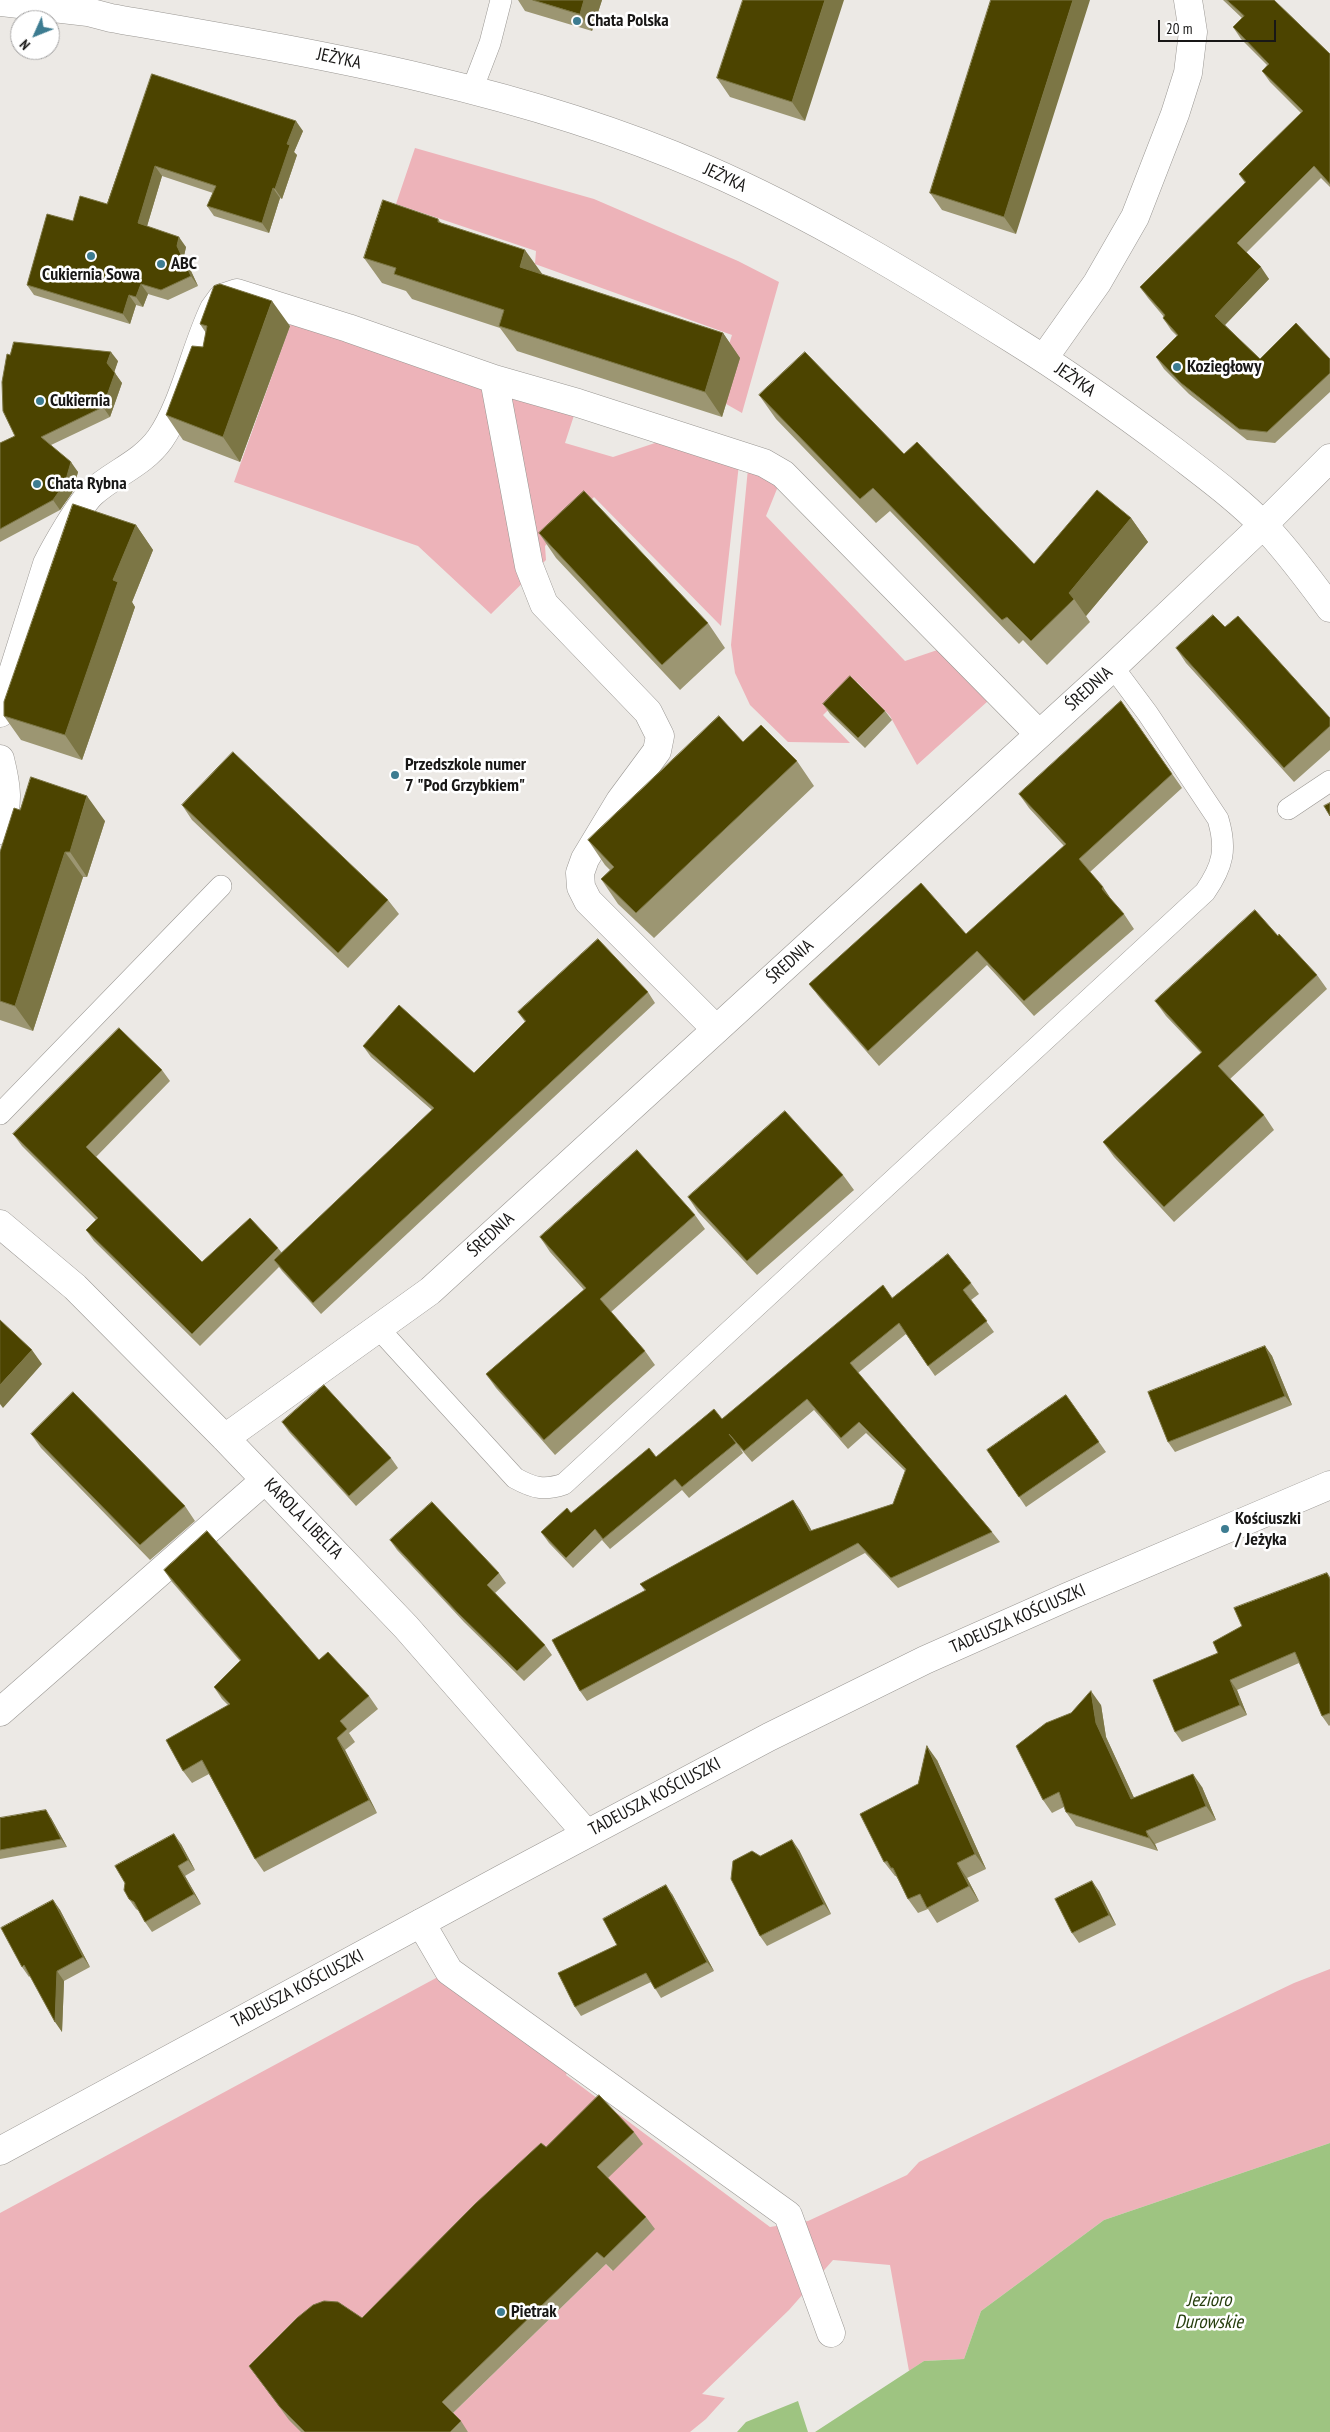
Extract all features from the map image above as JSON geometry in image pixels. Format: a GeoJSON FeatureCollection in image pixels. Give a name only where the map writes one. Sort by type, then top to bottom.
{"type":"FeatureCollection","features":[{"type":"Feature","properties":{"kind":"street"},"geometry":{"type":"LineString","coordinates":[[1044,358],[1098,283],[1135,217],[1175,114],[1188,73],[1193,32],[1188,0]]}},
{"type":"Feature","properties":{"kind":"street","name":"JEŻYKA"},"geometry":{"type":"LineString","coordinates":[[0,2],[88,12],[111,18],[297,50],[388,69],[472,90],[570,119],[705,168],[813,220],[949,299],[1044,358],[1208,477],[1263,525],[1330,608]]}},
{"type":"Feature","properties":{"kind":"street"},"geometry":{"type":"LineString","coordinates":[[0,713],[47,564],[55,547],[91,494],[145,457],[161,438],[171,421],[206,325],[222,298],[237,293],[494,379],[578,403],[764,462],[783,474],[1039,734]]}},
{"type":"Feature","properties":{"kind":"street"},"geometry":{"type":"LineString","coordinates":[[494,379],[516,498],[533,575],[544,604],[648,712],[660,736],[657,752],[620,801],[585,859],[580,873],[581,887],[588,901],[716,1029]]}},
{"type":"Feature","properties":{"kind":"street","name":"ŚREDNIA"},"geometry":{"type":"LineString","coordinates":[[225,1438],[430,1291],[1113,667],[1263,525],[1330,458]]}},
{"type":"Feature","properties":{"kind":"street"},"geometry":{"type":"LineString","coordinates":[[0,759],[7,796],[6,810],[0,830]]}},
{"type":"Feature","properties":{"kind":"street","name":"KAROLA LIBELTA"},"geometry":{"type":"LineString","coordinates":[[0,1224],[75,1286],[225,1438],[450,1675],[586,1834]]}},
{"type":"Feature","properties":{"kind":"street"},"geometry":{"type":"LineString","coordinates":[[0,1712],[265,1480]]}},
{"type":"Feature","properties":{"kind":"street","name":"TADEUSZA KOŚCIUSZKI"},"geometry":{"type":"LineString","coordinates":[[0,2151],[769,1737],[925,1660],[1157,1557],[1330,1485]]}},
{"type":"Feature","properties":{"kind":"street"},"geometry":{"type":"LineString","coordinates":[[421,1923],[449,1970],[788,2215],[831,2332]]}},
{"type":"Feature","properties":{"kind":"lane"},"geometry":{"type":"LineString","coordinates":[[472,90],[490,43],[501,0]]}},
{"type":"Feature","properties":{"kind":"lane"},"geometry":{"type":"LineString","coordinates":[[379,1329],[515,1478],[532,1488],[550,1489],[564,1484],[1205,892],[1216,877],[1223,856],[1223,837],[1218,819],[1148,714],[1113,667]]}},
{"type":"Feature","properties":{"kind":"lane"},"geometry":{"type":"LineString","coordinates":[[1288,809],[1330,781]]}},
{"type":"Feature","properties":{"kind":"lane"},"geometry":{"type":"LineString","coordinates":[[0,1114],[221,886]]}},
{"type":"Feature","properties":{"kind":"shaded area"},"geometry":{"type":"Polygon","coordinates":[[[415,148],[594,199],[738,261],[779,282],[742,413],[712,396],[732,335],[535,264],[536,251],[396,204],[415,148]]]}},
{"type":"Feature","properties":{"kind":"shaded area"},"geometry":{"type":"Polygon","coordinates":[[[292,320],[578,403],[565,443],[613,457],[679,435],[740,455],[721,626],[594,497],[545,546],[546,560],[491,614],[418,546],[234,482],[292,320]]]}},
{"type":"Feature","properties":{"kind":"shaded area"},"geometry":{"type":"Polygon","coordinates":[[[749,458],[783,474],[766,516],[905,661],[952,645],[998,692],[917,765],[890,716],[857,682],[823,715],[850,743],[788,742],[750,705],[735,673],[731,645],[749,458]]]}},
{"type":"Feature","properties":{"kind":"shaded area"},"geometry":{"type":"Polygon","coordinates":[[[1330,1969],[1330,2143],[1104,2220],[981,2311],[964,2359],[924,2361],[909,2371],[890,2265],[833,2260],[789,2310],[702,2394],[725,2398],[706,2419],[690,2432],[468,2432],[451,2415],[606,2264],[612,2271],[655,2229],[301,2432],[0,2432],[0,2213],[449,1971],[573,2060],[566,2075],[770,2227],[808,2221],[907,2175],[919,2162],[1294,1983],[1330,1969]]]}},
{"type":"Feature","properties":{"kind":"water","name":"Jezioro Durowskie"},"geometry":{"type":"Polygon","coordinates":[[[1330,2143],[1330,2432],[815,2432],[924,2361],[964,2359],[981,2311],[1104,2220],[1330,2143]]]}},
{"type":"Feature","properties":{"kind":"water"},"geometry":{"type":"Polygon","coordinates":[[[798,2401],[808,2432],[737,2432],[746,2422],[798,2401]]]}},
{"type":"Feature","properties":{"kind":"building"},"geometry":{"type":"Polygon","coordinates":[[[533,0],[584,0],[580,14],[533,0]]]}},
{"type":"Feature","properties":{"kind":"building"},"geometry":{"type":"Polygon","coordinates":[[[743,0],[825,0],[792,102],[717,78],[743,0]]]}},
{"type":"Feature","properties":{"kind":"building"},"geometry":{"type":"Polygon","coordinates":[[[991,0],[1073,0],[1004,217],[930,193],[991,0]]]}},
{"type":"Feature","properties":{"kind":"building"},"geometry":{"type":"Polygon","coordinates":[[[1227,0],[1274,0],[1330,54],[1330,184],[1314,166],[1237,243],[1261,267],[1215,316],[1260,359],[1296,323],[1330,359],[1330,373],[1267,432],[1239,429],[1181,383],[1156,357],[1178,335],[1163,318],[1165,315],[1140,287],[1246,182],[1239,174],[1303,111],[1262,71],[1269,64],[1233,27],[1244,16],[1227,0]]]}},
{"type":"Feature","properties":{"kind":"building"},"geometry":{"type":"Polygon","coordinates":[[[152,74],[296,121],[287,144],[290,145],[262,223],[207,206],[216,186],[155,166],[138,223],[179,237],[177,246],[191,276],[161,290],[141,284],[136,297],[129,295],[123,314],[27,285],[47,214],[73,221],[80,196],[107,204],[152,74]]]}},
{"type":"Feature","properties":{"kind":"building"},"geometry":{"type":"Polygon","coordinates":[[[383,200],[438,219],[438,222],[525,250],[520,267],[723,333],[705,392],[499,326],[504,310],[394,274],[396,268],[364,258],[383,200]]]}},
{"type":"Feature","properties":{"kind":"building"},"geometry":{"type":"Polygon","coordinates":[[[220,284],[272,301],[223,437],[166,415],[192,346],[203,347],[207,326],[200,324],[214,286],[220,284]]]}},
{"type":"Feature","properties":{"kind":"building"},"geometry":{"type":"Polygon","coordinates":[[[14,342],[111,352],[107,363],[115,373],[103,407],[41,437],[71,462],[65,483],[53,500],[0,529],[0,443],[15,436],[3,411],[2,382],[7,354],[10,355],[14,342]]]}},
{"type":"Feature","properties":{"kind":"building"},"geometry":{"type":"Polygon","coordinates":[[[805,352],[904,454],[917,442],[1034,564],[1097,490],[1131,518],[1069,593],[1074,599],[1031,641],[1007,617],[1002,620],[873,488],[860,499],[759,395],[805,352]]]}},
{"type":"Feature","properties":{"kind":"building"},"geometry":{"type":"Polygon","coordinates":[[[584,491],[708,623],[662,665],[539,533],[584,491]]]}},
{"type":"Feature","properties":{"kind":"building"},"geometry":{"type":"Polygon","coordinates":[[[73,504],[136,525],[113,580],[118,582],[65,735],[4,716],[4,702],[73,504]]]}},
{"type":"Feature","properties":{"kind":"building"},"geometry":{"type":"Polygon","coordinates":[[[1213,615],[1225,627],[1238,616],[1330,718],[1330,726],[1284,768],[1176,648],[1213,615]]]}},
{"type":"Feature","properties":{"kind":"building"},"geometry":{"type":"Polygon","coordinates":[[[850,676],[885,711],[858,738],[823,704],[850,676]]]}},
{"type":"Feature","properties":{"kind":"building"},"geometry":{"type":"Polygon","coordinates":[[[1121,701],[1172,774],[1079,859],[1124,914],[1024,1001],[977,951],[868,1051],[809,984],[921,883],[966,934],[1066,844],[1019,794],[1121,701]]]}},
{"type":"Feature","properties":{"kind":"building"},"geometry":{"type":"Polygon","coordinates":[[[719,716],[743,742],[761,725],[797,761],[636,913],[601,879],[614,867],[588,840],[719,716]]]}},
{"type":"Feature","properties":{"kind":"building"},"geometry":{"type":"Polygon","coordinates":[[[233,752],[388,900],[338,953],[182,805],[233,752]]]}},
{"type":"Feature","properties":{"kind":"building"},"geometry":{"type":"Polygon","coordinates":[[[31,777],[87,796],[70,852],[65,852],[15,1006],[0,1001],[0,852],[14,808],[20,810],[31,777]]]}},
{"type":"Feature","properties":{"kind":"building"},"geometry":{"type":"Polygon","coordinates":[[[1330,803],[1330,816],[1324,806],[1330,803]]]}},
{"type":"Feature","properties":{"kind":"building"},"geometry":{"type":"Polygon","coordinates":[[[1255,910],[1317,975],[1218,1066],[1264,1115],[1164,1207],[1103,1142],[1202,1052],[1155,1001],[1255,910]]]}},
{"type":"Feature","properties":{"kind":"building"},"geometry":{"type":"Polygon","coordinates":[[[598,939],[648,992],[313,1303],[274,1260],[434,1108],[363,1046],[399,1005],[474,1073],[526,1021],[518,1012],[598,939]]]}},
{"type":"Feature","properties":{"kind":"building"},"geometry":{"type":"Polygon","coordinates":[[[119,1028],[162,1070],[86,1147],[202,1262],[250,1218],[278,1248],[192,1334],[86,1230],[98,1218],[13,1134],[119,1028]]]}},
{"type":"Feature","properties":{"kind":"building"},"geometry":{"type":"Polygon","coordinates":[[[785,1111],[843,1175],[747,1261],[688,1197],[785,1111]]]}},
{"type":"Feature","properties":{"kind":"building"},"geometry":{"type":"Polygon","coordinates":[[[637,1150],[695,1215],[600,1299],[645,1351],[544,1440],[486,1374],[586,1288],[540,1237],[637,1150]]]}},
{"type":"Feature","properties":{"kind":"building"},"geometry":{"type":"Polygon","coordinates":[[[948,1254],[971,1283],[963,1290],[987,1321],[928,1366],[899,1323],[850,1363],[992,1532],[891,1578],[858,1543],[580,1691],[552,1640],[646,1590],[640,1584],[793,1500],[810,1531],[893,1504],[906,1469],[859,1422],[841,1438],[807,1399],[744,1451],[729,1434],[736,1443],[682,1487],[675,1479],[603,1539],[595,1529],[566,1558],[541,1532],[567,1508],[571,1513],[649,1448],[656,1457],[714,1409],[722,1419],[883,1285],[892,1298],[948,1254]]]}},
{"type":"Feature","properties":{"kind":"building"},"geometry":{"type":"Polygon","coordinates":[[[0,1320],[32,1350],[0,1385],[0,1320]]]}},
{"type":"Feature","properties":{"kind":"building"},"geometry":{"type":"Polygon","coordinates":[[[1265,1346],[1285,1396],[1168,1442],[1148,1392],[1265,1346]]]}},
{"type":"Feature","properties":{"kind":"building"},"geometry":{"type":"Polygon","coordinates":[[[324,1385],[391,1458],[349,1496],[282,1422],[324,1385]]]}},
{"type":"Feature","properties":{"kind":"building"},"geometry":{"type":"Polygon","coordinates":[[[73,1392],[185,1506],[140,1545],[31,1434],[73,1392]]]}},
{"type":"Feature","properties":{"kind":"building"},"geometry":{"type":"Polygon","coordinates":[[[1066,1395],[1099,1442],[1019,1497],[987,1450],[1066,1395]]]}},
{"type":"Feature","properties":{"kind":"building"},"geometry":{"type":"Polygon","coordinates":[[[432,1502],[499,1573],[487,1585],[545,1645],[517,1671],[457,1612],[390,1540],[432,1502]]]}},
{"type":"Feature","properties":{"kind":"building"},"geometry":{"type":"Polygon","coordinates":[[[207,1531],[319,1660],[328,1652],[369,1696],[340,1721],[347,1729],[337,1738],[369,1800],[255,1859],[202,1760],[183,1771],[166,1740],[230,1704],[214,1687],[241,1660],[164,1570],[207,1531]]]}},
{"type":"Feature","properties":{"kind":"building"},"geometry":{"type":"Polygon","coordinates":[[[1327,1573],[1330,1579],[1330,1713],[1322,1716],[1295,1652],[1230,1680],[1240,1705],[1175,1732],[1153,1680],[1218,1653],[1213,1642],[1242,1626],[1234,1608],[1327,1573]]]}},
{"type":"Feature","properties":{"kind":"building"},"geometry":{"type":"Polygon","coordinates":[[[1091,1691],[1096,1723],[1131,1799],[1193,1774],[1206,1806],[1146,1831],[1149,1838],[1066,1812],[1059,1792],[1043,1800],[1016,1746],[1046,1723],[1071,1713],[1091,1691]]]}},
{"type":"Feature","properties":{"kind":"building"},"geometry":{"type":"Polygon","coordinates":[[[927,1746],[975,1854],[957,1863],[969,1886],[927,1908],[920,1894],[908,1899],[893,1868],[891,1868],[887,1861],[884,1862],[860,1814],[918,1784],[927,1746]]]}},
{"type":"Feature","properties":{"kind":"building"},"geometry":{"type":"Polygon","coordinates":[[[46,1810],[61,1839],[0,1850],[0,1818],[46,1810]]]}},
{"type":"Feature","properties":{"kind":"building"},"geometry":{"type":"Polygon","coordinates":[[[174,1834],[188,1860],[178,1866],[194,1894],[145,1922],[134,1902],[129,1899],[124,1890],[125,1883],[115,1866],[174,1834]]]}},
{"type":"Feature","properties":{"kind":"building"},"geometry":{"type":"Polygon","coordinates":[[[792,1840],[824,1904],[760,1936],[731,1879],[733,1861],[752,1851],[760,1856],[792,1840]]]}},
{"type":"Feature","properties":{"kind":"building"},"geometry":{"type":"Polygon","coordinates":[[[1092,1881],[1109,1915],[1072,1933],[1055,1899],[1092,1881]]]}},
{"type":"Feature","properties":{"kind":"building"},"geometry":{"type":"Polygon","coordinates":[[[666,1885],[707,1962],[655,1989],[646,1973],[575,2007],[558,1973],[617,1945],[603,1919],[666,1885]]]}},
{"type":"Feature","properties":{"kind":"building"},"geometry":{"type":"Polygon","coordinates":[[[53,1900],[83,1957],[57,1971],[55,2022],[24,1965],[22,1967],[1,1928],[53,1900]]]}},
{"type":"Feature","properties":{"kind":"building"},"geometry":{"type":"Polygon","coordinates":[[[599,2095],[634,2132],[597,2167],[646,2217],[604,2258],[597,2252],[442,2402],[461,2421],[450,2432],[305,2432],[280,2407],[249,2366],[297,2318],[313,2305],[324,2301],[338,2302],[362,2318],[475,2204],[541,2143],[546,2147],[599,2095]]]}},
{"type":"Feature","properties":{"kind":"place","name":"Chata Polska"},"geometry":{"type":"Point","coordinates":[577,21]}},
{"type":"Feature","properties":{"kind":"place","name":"Cukiernia Sowa"},"geometry":{"type":"Point","coordinates":[91,256]}},
{"type":"Feature","properties":{"kind":"place","name":"ABC"},"geometry":{"type":"Point","coordinates":[161,264]}},
{"type":"Feature","properties":{"kind":"place","name":"Koziegłowy"},"geometry":{"type":"Point","coordinates":[1177,367]}},
{"type":"Feature","properties":{"kind":"place","name":"Cukiernia"},"geometry":{"type":"Point","coordinates":[40,401]}},
{"type":"Feature","properties":{"kind":"place","name":"Chata Rybna"},"geometry":{"type":"Point","coordinates":[37,484]}},
{"type":"Feature","properties":{"kind":"place","name":"Przedszkole numer 7 \"Pod Grzybkiem\""},"geometry":{"type":"Point","coordinates":[395,775]}},
{"type":"Feature","properties":{"kind":"place","name":"Kościuszki / Jeżyka"},"geometry":{"type":"Point","coordinates":[1225,1529]}},
{"type":"Feature","properties":{"kind":"place","name":"Pietrak"},"geometry":{"type":"Point","coordinates":[501,2312]}}]}
